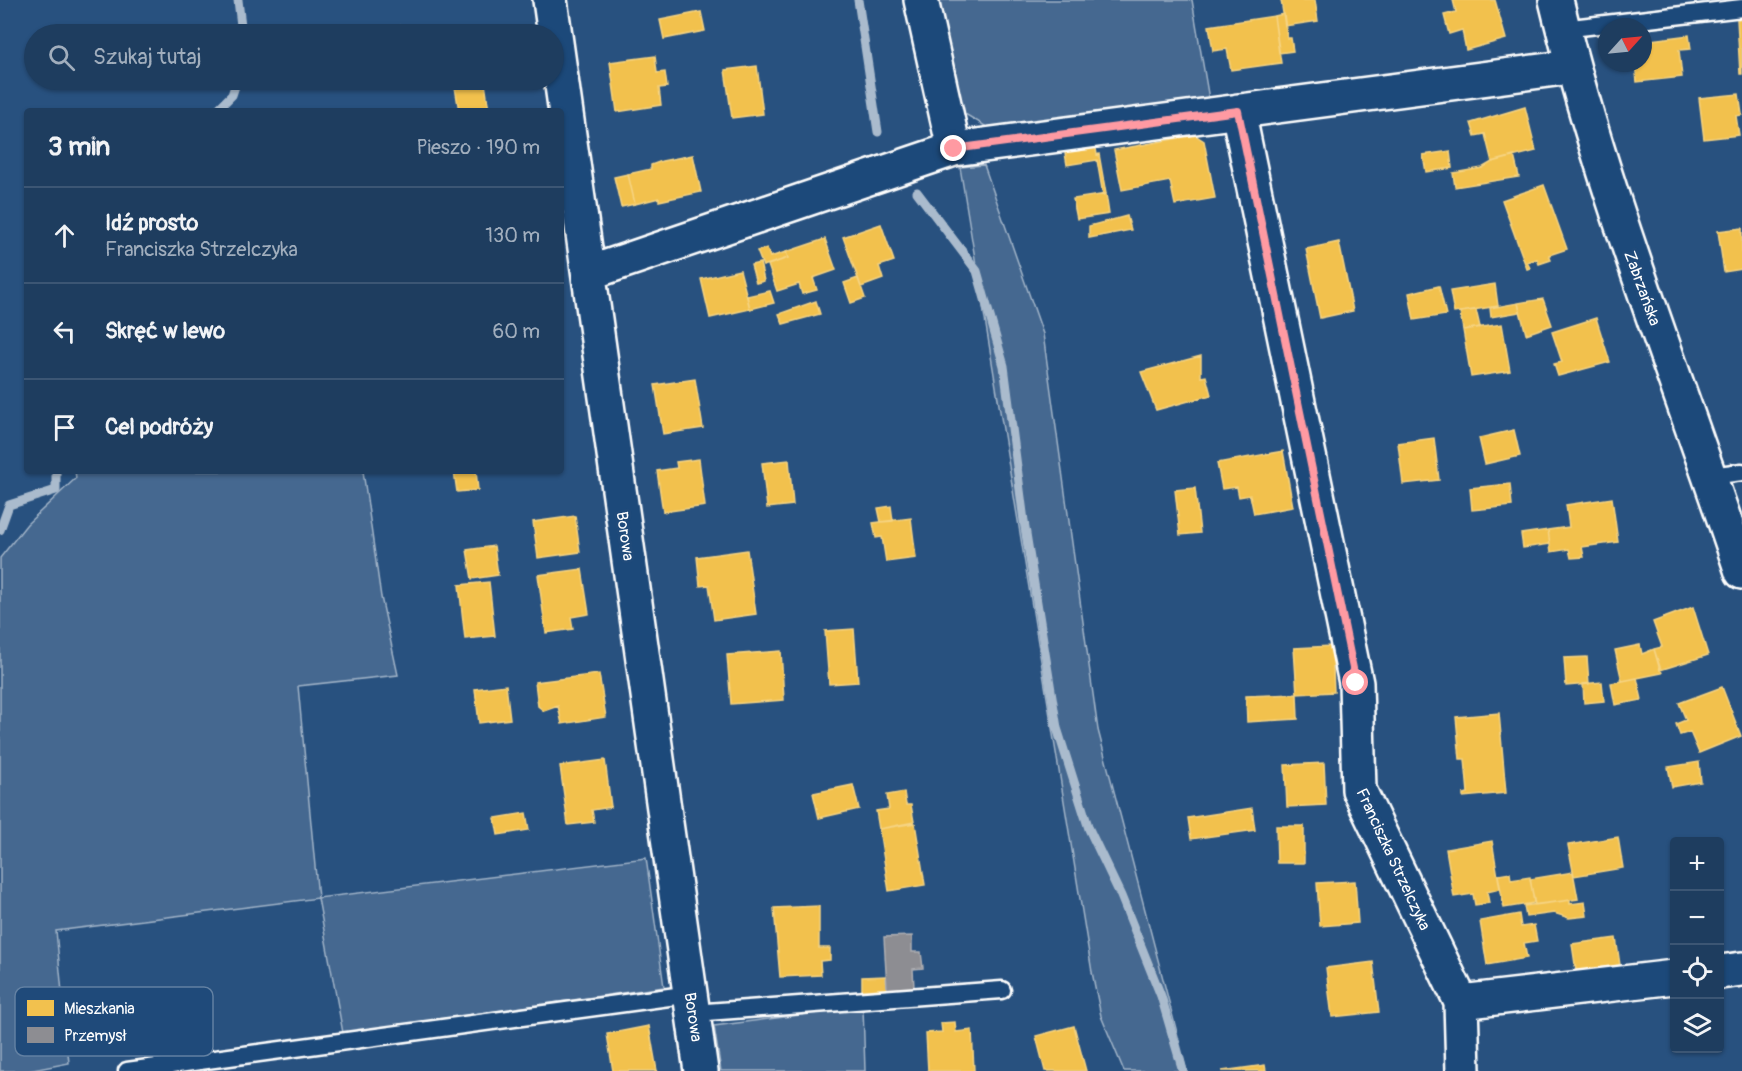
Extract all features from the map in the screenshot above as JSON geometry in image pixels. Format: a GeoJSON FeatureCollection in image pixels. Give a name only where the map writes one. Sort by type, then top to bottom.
{"type":"FeatureCollection","features":[{"type":"Feature","properties":{"kind":"street","name":"Borowa"},"geometry":{"type":"LineString","coordinates":[[550,0],[553,24]]}},
{"type":"Feature","properties":{"kind":"street"},"geometry":{"type":"LineString","coordinates":[[921,0],[954,149]]}},
{"type":"Feature","properties":{"kind":"street","name":"Zabrzańska"},"geometry":{"type":"LineString","coordinates":[[1560,14],[1571,67],[1612,201],[1742,572]]}},
{"type":"Feature","properties":{"kind":"street"},"geometry":{"type":"LineString","coordinates":[[589,273],[954,149],[1571,67]]}},
{"type":"Feature","properties":{"kind":"street","name":"Borowa"},"geometry":{"type":"LineString","coordinates":[[563,90],[701,1071]]}},
{"type":"Feature","properties":{"kind":"street","name":"Franciszka Strzelczyka"},"geometry":{"type":"LineString","coordinates":[[1238,111],[1356,683],[1359,790],[1461,1002],[1464,1071]]}},
{"type":"Feature","properties":{"kind":"street"},"geometry":{"type":"LineString","coordinates":[[1724,971],[1742,969]]}},
{"type":"Feature","properties":{"kind":"street"},"geometry":{"type":"LineString","coordinates":[[1461,1002],[1670,977]]}},
{"type":"Feature","properties":{"kind":"lane"},"geometry":{"type":"LineString","coordinates":[[1560,14],[1742,8]]}},
{"type":"Feature","properties":{"kind":"lane"},"geometry":{"type":"LineString","coordinates":[[1710,476],[1742,472]]}},
{"type":"Feature","properties":{"kind":"lane"},"geometry":{"type":"LineString","coordinates":[[127,1071],[692,1004],[1002,990]]}},
{"type":"Feature","properties":{"kind":"shaded area"},"geometry":{"type":"Polygon","coordinates":[[[934,0],[1192,0],[1211,111],[990,129],[960,111],[934,0]]]}},
{"type":"Feature","properties":{"kind":"shaded area"},"geometry":{"type":"Polygon","coordinates":[[[984,165],[1043,334],[1098,730],[1187,1071],[1124,1071],[1101,1016],[960,167],[984,165]]]}},
{"type":"Feature","properties":{"kind":"shaded area"},"geometry":{"type":"Polygon","coordinates":[[[75,474],[363,474],[381,597],[398,675],[298,686],[318,898],[56,931],[62,987],[15,987],[15,1056],[68,1056],[69,1063],[28,1071],[0,1071],[0,558],[27,524],[76,478],[75,474]]]}},
{"type":"Feature","properties":{"kind":"shaded area"},"geometry":{"type":"Polygon","coordinates":[[[646,858],[664,987],[343,1033],[318,898],[646,858]]]}},
{"type":"Feature","properties":{"kind":"shaded area"},"geometry":{"type":"Polygon","coordinates":[[[863,1007],[865,1071],[721,1071],[714,1026],[863,1007]]]}},
{"type":"Feature","properties":{"kind":"building: Mieszkania"},"geometry":{"type":"Polygon","coordinates":[[[1281,0],[1315,0],[1318,21],[1285,26],[1281,0]]]}},
{"type":"Feature","properties":{"kind":"building: Mieszkania"},"geometry":{"type":"Polygon","coordinates":[[[1453,0],[1495,0],[1506,39],[1466,50],[1462,30],[1449,34],[1444,15],[1456,12],[1453,0]]]}},
{"type":"Feature","properties":{"kind":"building: Mieszkania"},"geometry":{"type":"Polygon","coordinates":[[[701,12],[705,31],[664,39],[660,20],[701,12]]]}},
{"type":"Feature","properties":{"kind":"building: Mieszkania"},"geometry":{"type":"Polygon","coordinates":[[[1284,14],[1287,38],[1291,38],[1293,51],[1279,53],[1274,16],[1284,14]]]}},
{"type":"Feature","properties":{"kind":"building: Mieszkania"},"geometry":{"type":"Polygon","coordinates":[[[1274,16],[1281,63],[1231,70],[1227,49],[1213,51],[1209,26],[1274,16]]]}},
{"type":"Feature","properties":{"kind":"building: Mieszkania"},"geometry":{"type":"Polygon","coordinates":[[[1737,19],[1742,19],[1742,74],[1740,74],[1737,19]]]}},
{"type":"Feature","properties":{"kind":"building: Mieszkania"},"geometry":{"type":"Polygon","coordinates":[[[1689,35],[1691,49],[1679,50],[1682,77],[1637,82],[1636,72],[1652,72],[1652,40],[1689,35]]]}},
{"type":"Feature","properties":{"kind":"building: Mieszkania"},"geometry":{"type":"Polygon","coordinates":[[[655,56],[657,73],[665,72],[667,87],[659,88],[661,105],[617,112],[610,62],[655,56]]]}},
{"type":"Feature","properties":{"kind":"building: Mieszkania"},"geometry":{"type":"Polygon","coordinates":[[[757,66],[763,114],[732,118],[725,70],[757,66]]]}},
{"type":"Feature","properties":{"kind":"building: Mieszkania"},"geometry":{"type":"Polygon","coordinates":[[[456,90],[486,90],[489,108],[458,108],[456,90]]]}},
{"type":"Feature","properties":{"kind":"building: Mieszkania"},"geometry":{"type":"Polygon","coordinates":[[[1739,94],[1742,115],[1736,116],[1739,135],[1704,139],[1699,98],[1739,94]]]}},
{"type":"Feature","properties":{"kind":"building: Mieszkania"},"geometry":{"type":"Polygon","coordinates":[[[1525,107],[1536,151],[1492,162],[1485,134],[1475,136],[1471,123],[1525,107]]]}},
{"type":"Feature","properties":{"kind":"building: Mieszkania"},"geometry":{"type":"Polygon","coordinates":[[[1195,135],[1204,141],[1215,198],[1175,205],[1170,181],[1122,190],[1114,150],[1195,135]]]}},
{"type":"Feature","properties":{"kind":"building: Mieszkania"},"geometry":{"type":"Polygon","coordinates":[[[1095,142],[1106,194],[1103,195],[1097,160],[1067,165],[1064,147],[1095,142]]]}},
{"type":"Feature","properties":{"kind":"building: Mieszkania"},"geometry":{"type":"Polygon","coordinates":[[[1450,151],[1452,168],[1426,172],[1423,155],[1450,151]]]}},
{"type":"Feature","properties":{"kind":"building: Mieszkania"},"geometry":{"type":"Polygon","coordinates":[[[693,155],[701,192],[635,204],[628,174],[651,169],[651,165],[662,161],[693,155]]]}},
{"type":"Feature","properties":{"kind":"building: Mieszkania"},"geometry":{"type":"Polygon","coordinates":[[[1514,156],[1519,177],[1455,187],[1453,173],[1482,168],[1492,162],[1514,156]]]}},
{"type":"Feature","properties":{"kind":"building: Mieszkania"},"geometry":{"type":"Polygon","coordinates":[[[628,174],[635,204],[621,207],[614,177],[628,174]]]}},
{"type":"Feature","properties":{"kind":"building: Mieszkania"},"geometry":{"type":"Polygon","coordinates":[[[1544,185],[1567,249],[1549,255],[1551,260],[1539,264],[1537,259],[1527,262],[1530,268],[1527,269],[1502,200],[1544,185]]]}},
{"type":"Feature","properties":{"kind":"building: Mieszkania"},"geometry":{"type":"Polygon","coordinates":[[[1106,194],[1109,214],[1077,219],[1073,199],[1106,194]]]}},
{"type":"Feature","properties":{"kind":"building: Mieszkania"},"geometry":{"type":"Polygon","coordinates":[[[1127,216],[1131,230],[1089,238],[1089,226],[1127,216]]]}},
{"type":"Feature","properties":{"kind":"building: Mieszkania"},"geometry":{"type":"Polygon","coordinates":[[[881,224],[894,261],[879,266],[883,279],[861,287],[843,237],[881,224]]]}},
{"type":"Feature","properties":{"kind":"building: Mieszkania"},"geometry":{"type":"Polygon","coordinates":[[[1742,228],[1742,269],[1724,272],[1718,231],[1742,228]]]}},
{"type":"Feature","properties":{"kind":"building: Mieszkania"},"geometry":{"type":"Polygon","coordinates":[[[825,239],[836,270],[813,278],[817,290],[802,294],[799,284],[777,291],[768,265],[788,258],[786,252],[825,239]]]}},
{"type":"Feature","properties":{"kind":"building: Mieszkania"},"geometry":{"type":"Polygon","coordinates":[[[1339,242],[1353,311],[1320,318],[1306,249],[1339,242]]]}},
{"type":"Feature","properties":{"kind":"building: Mieszkania"},"geometry":{"type":"Polygon","coordinates":[[[767,248],[770,257],[786,252],[788,258],[763,266],[757,251],[767,248]]]}},
{"type":"Feature","properties":{"kind":"building: Mieszkania"},"geometry":{"type":"Polygon","coordinates":[[[760,263],[764,281],[756,283],[751,265],[760,263]]]}},
{"type":"Feature","properties":{"kind":"building: Mieszkania"},"geometry":{"type":"Polygon","coordinates":[[[740,270],[750,309],[710,318],[701,279],[740,270]]]}},
{"type":"Feature","properties":{"kind":"building: Mieszkania"},"geometry":{"type":"Polygon","coordinates":[[[858,278],[865,298],[851,303],[844,283],[858,278]]]}},
{"type":"Feature","properties":{"kind":"building: Mieszkania"},"geometry":{"type":"Polygon","coordinates":[[[1495,284],[1498,306],[1454,313],[1450,291],[1495,284]]]}},
{"type":"Feature","properties":{"kind":"building: Mieszkania"},"geometry":{"type":"Polygon","coordinates":[[[1439,286],[1446,315],[1414,320],[1409,293],[1439,286]]]}},
{"type":"Feature","properties":{"kind":"building: Mieszkania"},"geometry":{"type":"Polygon","coordinates":[[[770,291],[774,303],[750,309],[747,296],[770,291]]]}},
{"type":"Feature","properties":{"kind":"building: Mieszkania"},"geometry":{"type":"Polygon","coordinates":[[[1543,299],[1552,325],[1526,334],[1518,303],[1543,299]]]}},
{"type":"Feature","properties":{"kind":"building: Mieszkania"},"geometry":{"type":"Polygon","coordinates":[[[816,301],[820,314],[783,324],[779,314],[816,301]]]}},
{"type":"Feature","properties":{"kind":"building: Mieszkania"},"geometry":{"type":"Polygon","coordinates":[[[1518,303],[1520,312],[1491,317],[1490,308],[1518,303]]]}},
{"type":"Feature","properties":{"kind":"building: Mieszkania"},"geometry":{"type":"Polygon","coordinates":[[[1476,310],[1480,327],[1463,330],[1460,312],[1476,310]]]}},
{"type":"Feature","properties":{"kind":"building: Mieszkania"},"geometry":{"type":"Polygon","coordinates":[[[1596,318],[1610,362],[1558,376],[1554,364],[1562,362],[1552,332],[1596,318]]]}},
{"type":"Feature","properties":{"kind":"building: Mieszkania"},"geometry":{"type":"Polygon","coordinates":[[[1502,324],[1510,371],[1471,377],[1463,330],[1502,324]]]}},
{"type":"Feature","properties":{"kind":"building: Mieszkania"},"geometry":{"type":"Polygon","coordinates":[[[1201,356],[1201,377],[1206,376],[1211,395],[1156,410],[1141,372],[1201,356]]]}},
{"type":"Feature","properties":{"kind":"building: Mieszkania"},"geometry":{"type":"Polygon","coordinates":[[[695,379],[703,428],[663,434],[655,385],[695,379]]]}},
{"type":"Feature","properties":{"kind":"building: Mieszkania"},"geometry":{"type":"Polygon","coordinates":[[[1514,430],[1520,456],[1485,464],[1479,438],[1514,430]]]}},
{"type":"Feature","properties":{"kind":"building: Mieszkania"},"geometry":{"type":"Polygon","coordinates":[[[1434,438],[1439,480],[1403,484],[1398,443],[1434,438]]]}},
{"type":"Feature","properties":{"kind":"building: Mieszkania"},"geometry":{"type":"Polygon","coordinates":[[[1283,451],[1293,507],[1254,514],[1250,495],[1239,497],[1237,487],[1222,489],[1217,463],[1283,451]]]}},
{"type":"Feature","properties":{"kind":"building: Mieszkania"},"geometry":{"type":"Polygon","coordinates":[[[699,459],[705,506],[663,512],[657,471],[677,468],[676,462],[699,459]]]}},
{"type":"Feature","properties":{"kind":"building: Mieszkania"},"geometry":{"type":"Polygon","coordinates":[[[789,460],[793,505],[767,508],[762,463],[789,460]]]}},
{"type":"Feature","properties":{"kind":"building: Mieszkania"},"geometry":{"type":"Polygon","coordinates":[[[454,474],[476,474],[478,490],[457,492],[454,474]]]}},
{"type":"Feature","properties":{"kind":"building: Mieszkania"},"geometry":{"type":"Polygon","coordinates":[[[1510,484],[1512,506],[1472,510],[1470,488],[1510,484]]]}},
{"type":"Feature","properties":{"kind":"building: Mieszkania"},"geometry":{"type":"Polygon","coordinates":[[[1195,488],[1200,533],[1180,535],[1175,490],[1195,488]]]}},
{"type":"Feature","properties":{"kind":"building: Mieszkania"},"geometry":{"type":"Polygon","coordinates":[[[1612,498],[1618,542],[1582,547],[1584,557],[1571,558],[1569,549],[1551,552],[1548,530],[1569,527],[1566,505],[1612,498]]]}},
{"type":"Feature","properties":{"kind":"building: Mieszkania"},"geometry":{"type":"Polygon","coordinates":[[[891,506],[893,521],[881,522],[878,508],[891,506]]]}},
{"type":"Feature","properties":{"kind":"building: Mieszkania"},"geometry":{"type":"Polygon","coordinates":[[[575,516],[580,552],[538,558],[533,522],[575,516]]]}},
{"type":"Feature","properties":{"kind":"building: Mieszkania"},"geometry":{"type":"Polygon","coordinates":[[[911,518],[916,558],[886,562],[882,537],[876,538],[873,523],[911,518]]]}},
{"type":"Feature","properties":{"kind":"building: Mieszkania"},"geometry":{"type":"Polygon","coordinates":[[[1548,530],[1550,544],[1523,548],[1521,534],[1548,530]]]}},
{"type":"Feature","properties":{"kind":"building: Mieszkania"},"geometry":{"type":"Polygon","coordinates":[[[494,546],[498,575],[472,579],[467,550],[494,546]]]}},
{"type":"Feature","properties":{"kind":"building: Mieszkania"},"geometry":{"type":"Polygon","coordinates":[[[747,550],[756,614],[714,620],[709,585],[700,586],[697,557],[747,550]]]}},
{"type":"Feature","properties":{"kind":"building: Mieszkania"},"geometry":{"type":"Polygon","coordinates":[[[582,569],[589,614],[571,617],[573,629],[546,633],[538,575],[582,569]]]}},
{"type":"Feature","properties":{"kind":"building: Mieszkania"},"geometry":{"type":"Polygon","coordinates":[[[489,582],[495,636],[465,639],[459,585],[489,582]]]}},
{"type":"Feature","properties":{"kind":"building: Mieszkania"},"geometry":{"type":"Polygon","coordinates":[[[1693,607],[1708,655],[1660,670],[1654,649],[1662,647],[1653,622],[1693,607]]]}},
{"type":"Feature","properties":{"kind":"building: Mieszkania"},"geometry":{"type":"Polygon","coordinates":[[[854,629],[858,682],[829,684],[825,631],[854,629]]]}},
{"type":"Feature","properties":{"kind":"building: Mieszkania"},"geometry":{"type":"Polygon","coordinates":[[[1640,645],[1642,654],[1654,649],[1662,673],[1622,681],[1615,650],[1640,645]]]}},
{"type":"Feature","properties":{"kind":"building: Mieszkania"},"geometry":{"type":"Polygon","coordinates":[[[1332,646],[1334,692],[1297,694],[1294,648],[1332,646]]]}},
{"type":"Feature","properties":{"kind":"building: Mieszkania"},"geometry":{"type":"Polygon","coordinates":[[[781,651],[784,700],[731,704],[727,655],[781,651]]]}},
{"type":"Feature","properties":{"kind":"building: Mieszkania"},"geometry":{"type":"Polygon","coordinates":[[[1587,657],[1589,684],[1566,686],[1564,658],[1587,657]]]}},
{"type":"Feature","properties":{"kind":"building: Mieszkania"},"geometry":{"type":"Polygon","coordinates":[[[599,674],[606,717],[562,724],[558,706],[544,711],[538,706],[535,682],[599,674]]]}},
{"type":"Feature","properties":{"kind":"building: Mieszkania"},"geometry":{"type":"Polygon","coordinates":[[[1637,678],[1642,700],[1615,705],[1611,683],[1637,678]]]}},
{"type":"Feature","properties":{"kind":"building: Mieszkania"},"geometry":{"type":"Polygon","coordinates":[[[1602,682],[1604,701],[1584,703],[1583,684],[1602,682]]]}},
{"type":"Feature","properties":{"kind":"building: Mieszkania"},"geometry":{"type":"Polygon","coordinates":[[[506,685],[510,719],[479,723],[475,689],[506,685]]]}},
{"type":"Feature","properties":{"kind":"building: Mieszkania"},"geometry":{"type":"Polygon","coordinates":[[[1722,687],[1741,736],[1699,753],[1690,732],[1680,735],[1676,724],[1686,720],[1679,703],[1722,687]]]}},
{"type":"Feature","properties":{"kind":"building: Mieszkania"},"geometry":{"type":"Polygon","coordinates":[[[1297,694],[1298,719],[1247,722],[1246,696],[1297,694]]]}},
{"type":"Feature","properties":{"kind":"building: Mieszkania"},"geometry":{"type":"Polygon","coordinates":[[[1499,713],[1506,793],[1463,797],[1463,794],[1468,793],[1465,759],[1460,759],[1456,717],[1499,713]]]}},
{"type":"Feature","properties":{"kind":"building: Mieszkania"},"geometry":{"type":"Polygon","coordinates":[[[605,760],[611,807],[592,810],[594,822],[568,825],[560,766],[605,760]]]}},
{"type":"Feature","properties":{"kind":"building: Mieszkania"},"geometry":{"type":"Polygon","coordinates":[[[1699,762],[1701,782],[1672,787],[1668,767],[1699,762]]]}},
{"type":"Feature","properties":{"kind":"building: Mieszkania"},"geometry":{"type":"Polygon","coordinates":[[[1324,763],[1326,805],[1287,807],[1285,765],[1324,763]]]}},
{"type":"Feature","properties":{"kind":"building: Mieszkania"},"geometry":{"type":"Polygon","coordinates":[[[853,785],[859,809],[819,818],[813,793],[853,785]]]}},
{"type":"Feature","properties":{"kind":"building: Mieszkania"},"geometry":{"type":"Polygon","coordinates":[[[904,792],[906,805],[911,805],[914,822],[879,829],[876,811],[889,809],[887,795],[904,792]]]}},
{"type":"Feature","properties":{"kind":"building: Mieszkania"},"geometry":{"type":"Polygon","coordinates":[[[1252,808],[1255,830],[1191,839],[1188,818],[1252,808]]]}},
{"type":"Feature","properties":{"kind":"building: Mieszkania"},"geometry":{"type":"Polygon","coordinates":[[[526,813],[529,830],[498,835],[495,818],[526,813]]]}},
{"type":"Feature","properties":{"kind":"building: Mieszkania"},"geometry":{"type":"Polygon","coordinates":[[[915,823],[925,885],[889,891],[879,829],[915,823]]]}},
{"type":"Feature","properties":{"kind":"building: Mieszkania"},"geometry":{"type":"Polygon","coordinates":[[[1276,826],[1304,826],[1304,863],[1277,863],[1276,826]]]}},
{"type":"Feature","properties":{"kind":"building: Mieszkania"},"geometry":{"type":"Polygon","coordinates":[[[1618,837],[1623,868],[1574,876],[1568,845],[1618,837]]]}},
{"type":"Feature","properties":{"kind":"building: Mieszkania"},"geometry":{"type":"Polygon","coordinates":[[[1492,841],[1500,889],[1487,892],[1489,903],[1475,905],[1473,894],[1454,897],[1446,849],[1492,841]]]}},
{"type":"Feature","properties":{"kind":"building: Mieszkania"},"geometry":{"type":"Polygon","coordinates":[[[1573,872],[1578,899],[1535,905],[1530,879],[1573,872]]]}},
{"type":"Feature","properties":{"kind":"building: Mieszkania"},"geometry":{"type":"Polygon","coordinates":[[[1510,873],[1511,880],[1530,877],[1534,903],[1504,908],[1498,875],[1510,873]]]}},
{"type":"Feature","properties":{"kind":"building: Mieszkania"},"geometry":{"type":"Polygon","coordinates":[[[1355,881],[1358,923],[1320,926],[1317,883],[1355,881]]]}},
{"type":"Feature","properties":{"kind":"building: Mieszkania"},"geometry":{"type":"Polygon","coordinates":[[[1570,900],[1570,904],[1585,902],[1587,916],[1569,918],[1554,913],[1526,917],[1524,906],[1570,900]]]}},
{"type":"Feature","properties":{"kind":"building: Mieszkania"},"geometry":{"type":"Polygon","coordinates":[[[819,906],[819,948],[830,948],[830,960],[820,961],[821,975],[780,977],[774,908],[819,906]]]}},
{"type":"Feature","properties":{"kind":"building: Mieszkania"},"geometry":{"type":"Polygon","coordinates":[[[1519,914],[1521,927],[1534,925],[1537,941],[1524,943],[1527,958],[1487,965],[1480,921],[1519,914]]]}},
{"type":"Feature","properties":{"kind":"building: Mieszkania"},"geometry":{"type":"Polygon","coordinates":[[[1616,938],[1620,965],[1576,971],[1572,944],[1616,938]]]}},
{"type":"Feature","properties":{"kind":"building: Mieszkania"},"geometry":{"type":"Polygon","coordinates":[[[1373,962],[1379,1012],[1332,1017],[1326,968],[1373,962]]]}},
{"type":"Feature","properties":{"kind":"building: Mieszkania"},"geometry":{"type":"Polygon","coordinates":[[[886,976],[887,989],[862,990],[862,977],[886,976]]]}},
{"type":"Feature","properties":{"kind":"building: Mieszkania"},"geometry":{"type":"Polygon","coordinates":[[[955,1022],[956,1032],[972,1030],[974,1071],[928,1071],[926,1033],[942,1032],[941,1023],[955,1022]]]}},
{"type":"Feature","properties":{"kind":"building: Mieszkania"},"geometry":{"type":"Polygon","coordinates":[[[649,1026],[657,1071],[613,1071],[607,1034],[649,1026]]]}},
{"type":"Feature","properties":{"kind":"building: Mieszkania"},"geometry":{"type":"Polygon","coordinates":[[[1074,1026],[1086,1071],[1045,1071],[1036,1036],[1074,1026]]]}},
{"type":"Feature","properties":{"kind":"building: Mieszkania"},"geometry":{"type":"Polygon","coordinates":[[[1265,1065],[1266,1071],[1222,1071],[1265,1065]]]}},
{"type":"Feature","properties":{"kind":"building: Przemysł"},"geometry":{"type":"Polygon","coordinates":[[[912,936],[912,952],[921,952],[923,968],[913,969],[914,988],[887,989],[884,937],[912,936]]]}},
{"type":"Feature","properties":{"kind":"waterway"},"geometry":{"type":"LineString","coordinates":[[238,0],[241,24]]}},
{"type":"Feature","properties":{"kind":"waterway"},"geometry":{"type":"LineString","coordinates":[[858,0],[878,132]]}},
{"type":"Feature","properties":{"kind":"waterway"},"geometry":{"type":"LineString","coordinates":[[219,108],[232,95],[234,90]]}},
{"type":"Feature","properties":{"kind":"waterway"},"geometry":{"type":"LineString","coordinates":[[917,192],[977,271],[1004,366],[1024,521],[1057,728],[1089,829],[1121,896],[1161,996],[1183,1071]]}},
{"type":"Feature","properties":{"kind":"waterway"},"geometry":{"type":"LineString","coordinates":[[0,530],[9,505],[56,490],[56,474]]}},
{"type":"Feature","properties":{"kind":"route"},"geometry":{"type":"LineString","coordinates":[[954,149],[1238,111],[1356,683]]}}]}
